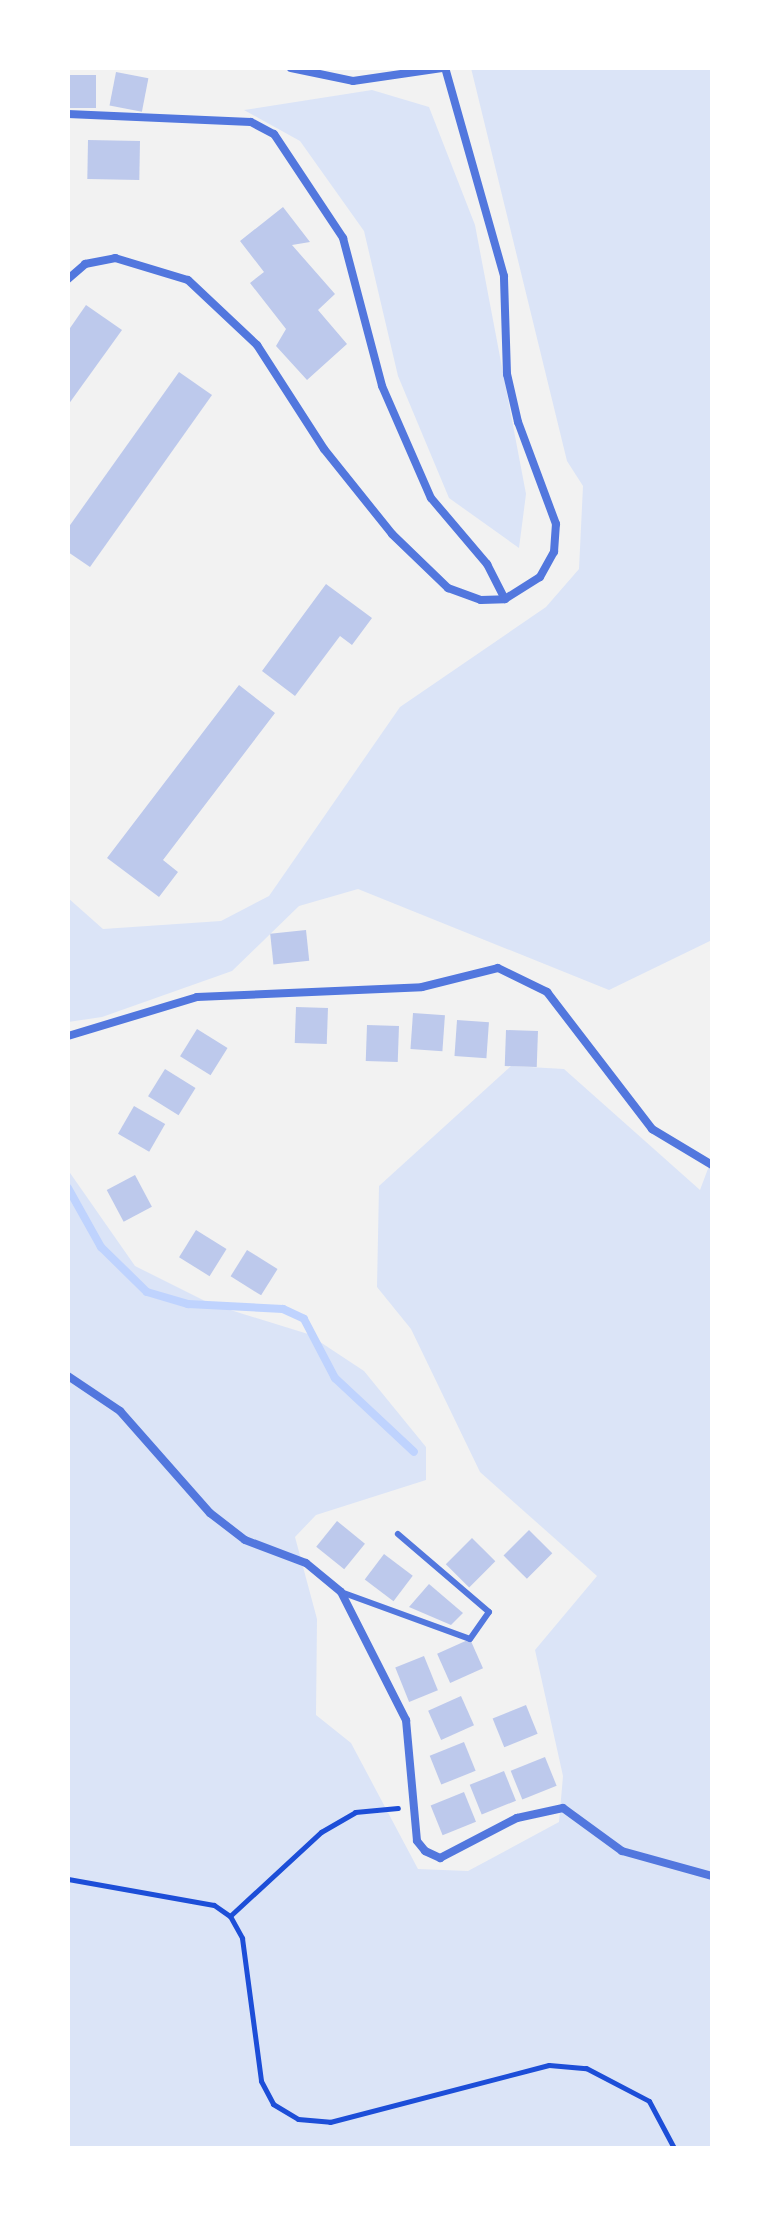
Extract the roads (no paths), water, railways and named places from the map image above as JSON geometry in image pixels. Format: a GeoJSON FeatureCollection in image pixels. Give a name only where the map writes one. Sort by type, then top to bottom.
{"type":"FeatureCollection","features":[{"type":"Feature","properties":{"kind":"street"},"geometry":{"type":"LineString","coordinates":[[68,279],[85,264],[115,258],[188,280],[257,345],[324,449],[392,534],[448,588],[481,600],[505,599],[540,577],[554,552],[556,524],[518,422],[507,374],[504,276],[443,68],[353,81],[291,68]]}},
{"type":"Feature","properties":{"kind":"street"},"geometry":{"type":"LineString","coordinates":[[68,114],[251,122],[274,134],[343,238],[382,386],[431,498],[487,564],[505,599]]}},
{"type":"Feature","properties":{"kind":"street"},"geometry":{"type":"LineString","coordinates":[[68,1036],[197,997],[422,987],[498,968],[547,992],[652,1129],[712,1165]]}},
{"type":"Feature","properties":{"kind":"street"},"geometry":{"type":"LineString","coordinates":[[68,1376],[120,1411],[210,1513],[245,1540],[306,1563],[341,1592],[406,1720],[417,1841],[440,1858],[517,1818],[563,1808],[622,1851],[712,1876]]}},
{"type":"Feature","properties":{"kind":"lane"},"geometry":{"type":"LineString","coordinates":[[341,1592],[470,1639],[489,1612],[398,1534]]}},
{"type":"Feature","properties":{"kind":"waterway"},"geometry":{"type":"LineString","coordinates":[[68,1188],[101,1247],[147,1292],[188,1304],[283,1309],[304,1319],[335,1378],[414,1452]]}}]}
